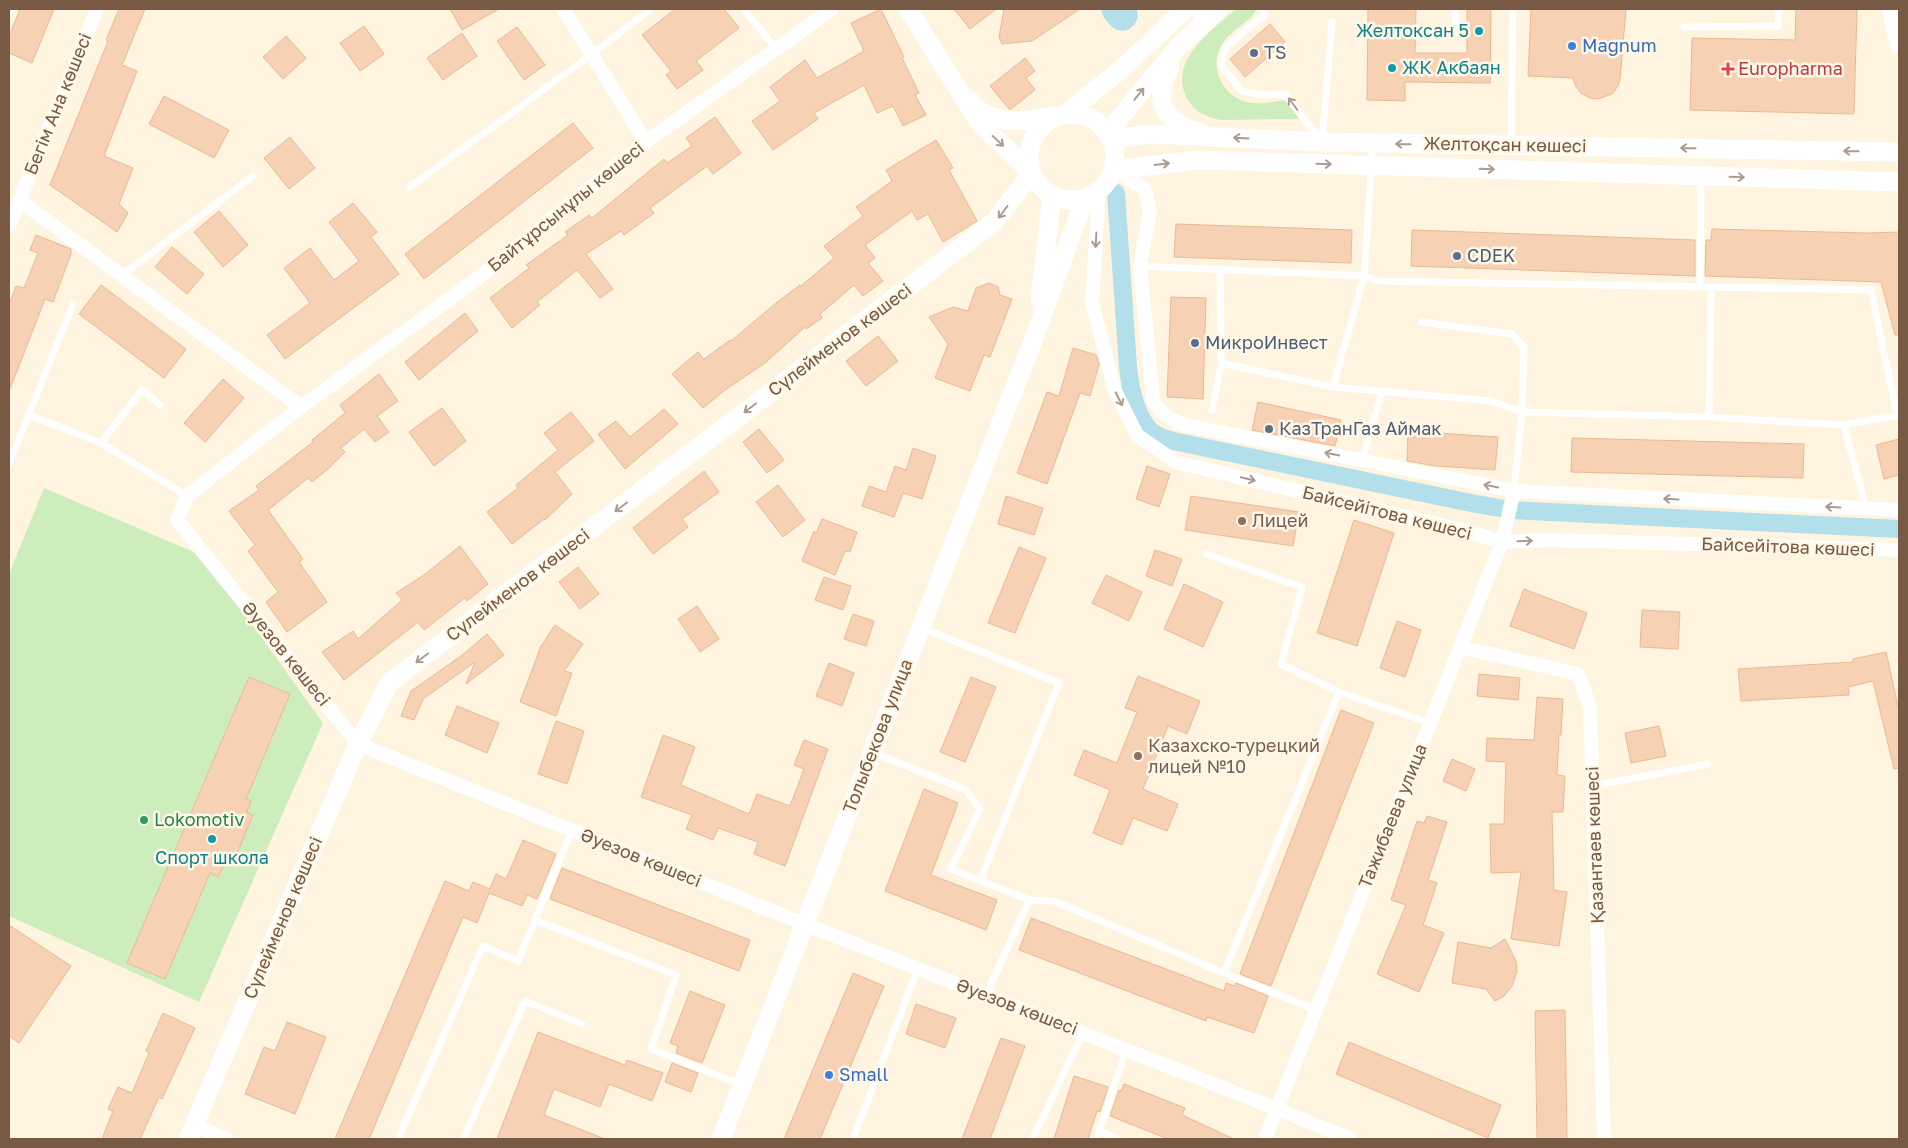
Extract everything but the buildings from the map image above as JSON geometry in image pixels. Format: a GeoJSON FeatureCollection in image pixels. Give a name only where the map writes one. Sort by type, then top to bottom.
{"type":"FeatureCollection","features":[{"type":"Feature","properties":{"kind":"street","name":"Бегім Ана көшесі"},"geometry":{"type":"LineString","coordinates":[[9,226],[97,9]]}},
{"type":"Feature","properties":{"kind":"street"},"geometry":{"type":"LineString","coordinates":[[562,9],[646,142]]}},
{"type":"Feature","properties":{"kind":"street","name":"Байтұрсынұлы көшесі"},"geometry":{"type":"LineString","coordinates":[[301,406],[478,278],[646,142],[832,9]]}},
{"type":"Feature","properties":{"kind":"street"},"geometry":{"type":"LineString","coordinates":[[908,9],[957,89],[980,124],[1032,173],[1044,190],[1063,199],[1074,200],[1092,195],[1108,182],[1114,170],[1115,149],[1110,135],[1101,123],[1079,113],[1027,121],[1004,120],[983,113],[957,89]]}},
{"type":"Feature","properties":{"kind":"street"},"geometry":{"type":"LineString","coordinates":[[1032,173],[1029,160],[1030,146],[1040,128],[1062,115],[1125,66],[1185,9]]}},
{"type":"Feature","properties":{"kind":"street"},"geometry":{"type":"LineString","coordinates":[[1110,135],[1200,16],[1219,9]]}},
{"type":"Feature","properties":{"kind":"street"},"geometry":{"type":"LineString","coordinates":[[1891,9],[1899,44]]}},
{"type":"Feature","properties":{"kind":"street"},"geometry":{"type":"LineString","coordinates":[[1179,46],[1161,89],[1165,110],[1172,119],[1181,125],[1191,130],[1217,137]]}},
{"type":"Feature","properties":{"kind":"street","name":"Желтоқсан көшесі"},"geometry":{"type":"LineString","coordinates":[[1110,135],[1152,134],[1322,142],[1899,152]]}},
{"type":"Feature","properties":{"kind":"street","name":"Желтоқсан көшесі"},"geometry":{"type":"LineString","coordinates":[[1114,170],[1196,160],[1899,182]]}},
{"type":"Feature","properties":{"kind":"street"},"geometry":{"type":"LineString","coordinates":[[1114,170],[1145,189],[1150,211],[1140,266],[1153,400],[1159,410],[1167,417],[1184,425],[1514,491],[1899,510]]}},
{"type":"Feature","properties":{"kind":"street","name":"Сүлейменов көшесі"},"geometry":{"type":"LineString","coordinates":[[191,1132],[358,744],[389,684],[994,222],[1032,173]]}},
{"type":"Feature","properties":{"kind":"street"},"geometry":{"type":"LineString","coordinates":[[1036,333],[1052,195]]}},
{"type":"Feature","properties":{"kind":"street"},"geometry":{"type":"LineString","coordinates":[[1036,333],[1092,195]]}},
{"type":"Feature","properties":{"kind":"street","name":"Байсейітова көшесі"},"geometry":{"type":"LineString","coordinates":[[1092,195],[1092,304],[1115,391],[1137,435],[1176,462],[1473,533],[1502,542],[1549,540],[1899,550]]}},
{"type":"Feature","properties":{"kind":"street"},"geometry":{"type":"LineString","coordinates":[[19,200],[301,406]]}},
{"type":"Feature","properties":{"kind":"street","name":"Толыбекова улица"},"geometry":{"type":"LineString","coordinates":[[721,1139],[1036,333]]}},
{"type":"Feature","properties":{"kind":"street","name":"Әуезов көшесі"},"geometry":{"type":"LineString","coordinates":[[301,406],[187,496],[177,520],[358,744],[804,924],[1350,1139]]}},
{"type":"Feature","properties":{"kind":"street","name":"Тажибаева улица"},"geometry":{"type":"LineString","coordinates":[[1264,1139],[1502,542],[1514,491]]}},
{"type":"Feature","properties":{"kind":"street","name":"Қазантаев көшесі"},"geometry":{"type":"LineString","coordinates":[[1460,647],[1578,674],[1590,707],[1604,1139]]}},
{"type":"Feature","properties":{"kind":"street"},"geometry":{"type":"LineString","coordinates":[[191,1132],[226,1139]]}},
{"type":"Feature","properties":{"kind":"lane"},"geometry":{"type":"LineString","coordinates":[[9,13],[10,9]]}},
{"type":"Feature","properties":{"kind":"lane"},"geometry":{"type":"LineString","coordinates":[[410,187],[651,9]]}},
{"type":"Feature","properties":{"kind":"lane"},"geometry":{"type":"LineString","coordinates":[[744,9],[776,49]]}},
{"type":"Feature","properties":{"kind":"lane"},"geometry":{"type":"LineString","coordinates":[[1264,9],[1264,15],[1225,48],[1221,66],[1242,91],[1262,95],[1285,94],[1322,142]]}},
{"type":"Feature","properties":{"kind":"lane"},"geometry":{"type":"LineString","coordinates":[[1455,9],[1456,33]]}},
{"type":"Feature","properties":{"kind":"lane"},"geometry":{"type":"LineString","coordinates":[[1511,145],[1513,9]]}},
{"type":"Feature","properties":{"kind":"lane"},"geometry":{"type":"LineString","coordinates":[[1684,27],[1778,26],[1779,9]]}},
{"type":"Feature","properties":{"kind":"lane"},"geometry":{"type":"LineString","coordinates":[[1322,142],[1332,22]]}},
{"type":"Feature","properties":{"kind":"lane"},"geometry":{"type":"LineString","coordinates":[[1333,387],[1364,276],[1373,143]]}},
{"type":"Feature","properties":{"kind":"lane"},"geometry":{"type":"LineString","coordinates":[[122,275],[253,176]]}},
{"type":"Feature","properties":{"kind":"lane"},"geometry":{"type":"LineString","coordinates":[[1700,287],[1701,176]]}},
{"type":"Feature","properties":{"kind":"lane"},"geometry":{"type":"LineString","coordinates":[[1140,266],[1364,276],[1378,281],[1871,290],[1897,415],[1844,424],[1709,417],[1522,412],[1491,401],[1333,387],[1221,363]]}},
{"type":"Feature","properties":{"kind":"lane"},"geometry":{"type":"LineString","coordinates":[[1212,410],[1221,363],[1220,269]]}},
{"type":"Feature","properties":{"kind":"lane"},"geometry":{"type":"LineString","coordinates":[[1709,417],[1711,287]]}},
{"type":"Feature","properties":{"kind":"lane"},"geometry":{"type":"LineString","coordinates":[[9,464],[73,304]]}},
{"type":"Feature","properties":{"kind":"lane"},"geometry":{"type":"LineString","coordinates":[[1421,322],[1512,334],[1524,347],[1522,412],[1514,491]]}},
{"type":"Feature","properties":{"kind":"lane"},"geometry":{"type":"LineString","coordinates":[[101,443],[142,390],[160,405]]}},
{"type":"Feature","properties":{"kind":"lane"},"geometry":{"type":"LineString","coordinates":[[1362,460],[1382,391]]}},
{"type":"Feature","properties":{"kind":"lane"},"geometry":{"type":"LineString","coordinates":[[29,415],[101,443],[187,496]]}},
{"type":"Feature","properties":{"kind":"lane"},"geometry":{"type":"LineString","coordinates":[[1844,424],[1866,508]]}},
{"type":"Feature","properties":{"kind":"lane"},"geometry":{"type":"LineString","coordinates":[[1206,554],[1302,587],[1280,664],[1339,692],[1430,723]]}},
{"type":"Feature","properties":{"kind":"lane"},"geometry":{"type":"LineString","coordinates":[[920,627],[1059,683],[980,881]]}},
{"type":"Feature","properties":{"kind":"lane"},"geometry":{"type":"LineString","coordinates":[[1224,973],[1339,692]]}},
{"type":"Feature","properties":{"kind":"lane"},"geometry":{"type":"LineString","coordinates":[[871,752],[966,790],[980,810],[951,869],[1029,900],[1054,901],[1316,1010]]}},
{"type":"Feature","properties":{"kind":"lane"},"geometry":{"type":"LineString","coordinates":[[1593,786],[1708,764]]}},
{"type":"Feature","properties":{"kind":"lane"},"geometry":{"type":"LineString","coordinates":[[398,1139],[483,946],[518,961],[572,830]]}},
{"type":"Feature","properties":{"kind":"lane"},"geometry":{"type":"LineString","coordinates":[[986,995],[1029,900]]}},
{"type":"Feature","properties":{"kind":"lane"},"geometry":{"type":"LineString","coordinates":[[535,920],[676,975],[651,1049],[742,1085]]}},
{"type":"Feature","properties":{"kind":"lane"},"geometry":{"type":"LineString","coordinates":[[853,1139],[918,968]]}},
{"type":"Feature","properties":{"kind":"lane"},"geometry":{"type":"LineString","coordinates":[[463,1139],[525,1001],[582,1024]]}},
{"type":"Feature","properties":{"kind":"lane"},"geometry":{"type":"LineString","coordinates":[[1033,1138],[1083,1033]]}},
{"type":"Feature","properties":{"kind":"lane"},"geometry":{"type":"LineString","coordinates":[[1097,1139],[1126,1050]]}},
{"type":"Feature","properties":{"kind":"lane"},"geometry":{"type":"LineString","coordinates":[[1100,1131],[1117,1139]]}},
{"type":"Feature","properties":{"kind":"green space"},"geometry":{"type":"Polygon","coordinates":[[[1236,9],[1257,9],[1250,18],[1224,41],[1219,50],[1217,69],[1219,78],[1230,93],[1238,99],[1247,102],[1262,103],[1286,100],[1299,119],[1220,120],[1194,108],[1188,100],[1183,86],[1183,73],[1187,60],[1204,37],[1236,9]]]}},
{"type":"Feature","properties":{"kind":"green space","name":"Lokomotiv"},"geometry":{"type":"Polygon","coordinates":[[[44,488],[203,556],[323,723],[199,1002],[9,916],[9,574],[44,488]]]}},
{"type":"Feature","properties":{"kind":"waterway"},"geometry":{"type":"LineString","coordinates":[[1117,9],[1122,15]]}},
{"type":"Feature","properties":{"kind":"waterway"},"geometry":{"type":"LineString","coordinates":[[1116,193],[1128,367],[1131,385],[1140,415],[1145,424],[1158,436],[1173,441],[1510,510],[1899,529]]}},
{"type":"Feature","properties":{"kind":"place","name":"Желтоксан 5"},"geometry":{"type":"Point","coordinates":[1479,31]}},
{"type":"Feature","properties":{"kind":"place","name":"Magnum"},"geometry":{"type":"Point","coordinates":[1572,46]}},
{"type":"Feature","properties":{"kind":"place","name":"TS"},"geometry":{"type":"Point","coordinates":[1254,53]}},
{"type":"Feature","properties":{"kind":"place","name":"ЖК Акбаян"},"geometry":{"type":"Point","coordinates":[1392,68]}},
{"type":"Feature","properties":{"kind":"place","name":"Europharma"},"geometry":{"type":"Point","coordinates":[1728,69]}},
{"type":"Feature","properties":{"kind":"place","name":"CDEK"},"geometry":{"type":"Point","coordinates":[1457,256]}},
{"type":"Feature","properties":{"kind":"place","name":"МикроИнвест"},"geometry":{"type":"Point","coordinates":[1195,343]}},
{"type":"Feature","properties":{"kind":"place","name":"КазТранГаз Аймак"},"geometry":{"type":"Point","coordinates":[1269,429]}},
{"type":"Feature","properties":{"kind":"place","name":"Лицей"},"geometry":{"type":"Point","coordinates":[1242,521]}},
{"type":"Feature","properties":{"kind":"place","name":"Казахско-турецкий лицей №10"},"geometry":{"type":"Point","coordinates":[1138,756]}},
{"type":"Feature","properties":{"kind":"place","name":"Lokomotiv"},"geometry":{"type":"Point","coordinates":[144,820]}},
{"type":"Feature","properties":{"kind":"place","name":"Спорт школа"},"geometry":{"type":"Point","coordinates":[212,839]}},
{"type":"Feature","properties":{"kind":"place","name":"Small"},"geometry":{"type":"Point","coordinates":[829,1075]}}]}
